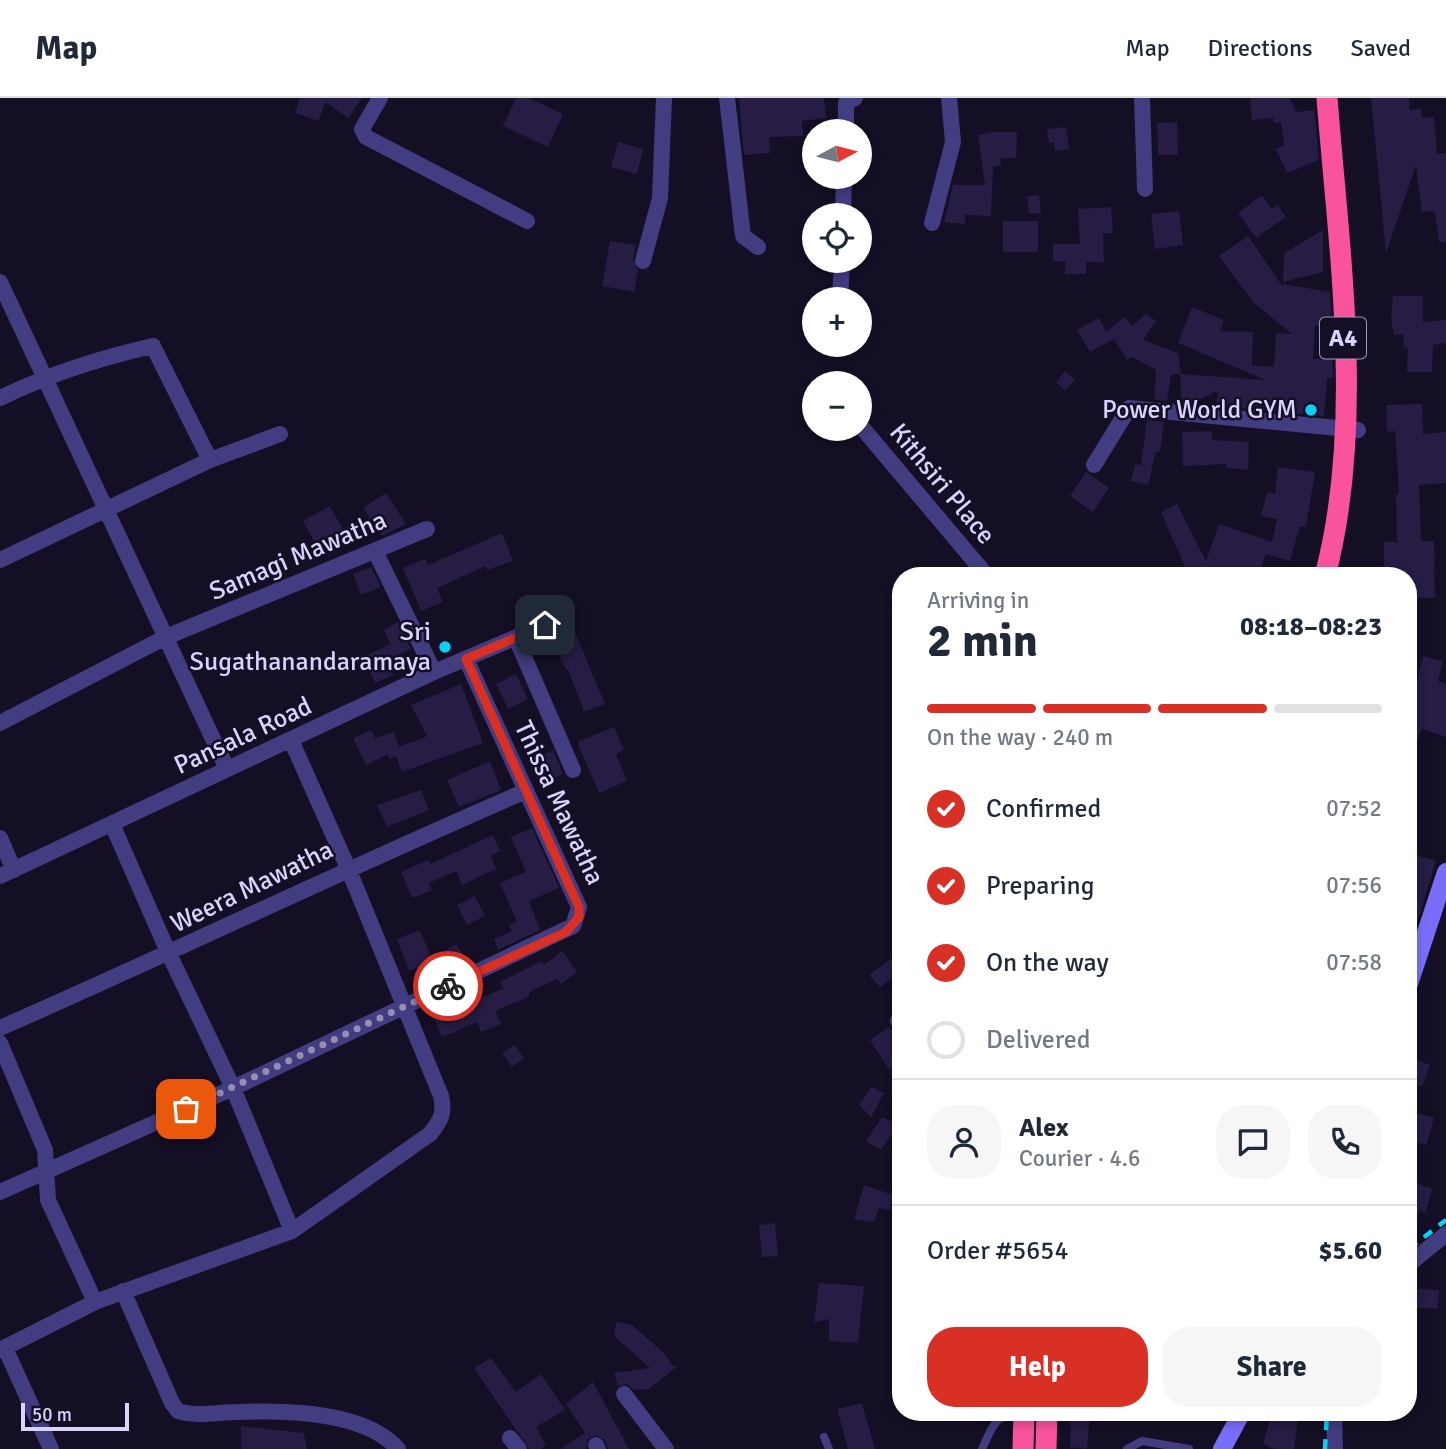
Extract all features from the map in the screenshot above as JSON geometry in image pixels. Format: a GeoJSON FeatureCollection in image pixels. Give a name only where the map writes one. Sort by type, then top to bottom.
{"type":"FeatureCollection","features":[{"type":"Feature","properties":{"kind":"highway","name":"A4"},"geometry":{"type":"LineString","coordinates":[[1327,98],[1353,430],[1327,567]]}},
{"type":"Feature","properties":{"kind":"highway","name":"A4"},"geometry":{"type":"LineString","coordinates":[[1338,98],[1349,227],[1353,430],[1345,545],[1339,567]]}},
{"type":"Feature","properties":{"kind":"highway"},"geometry":{"type":"LineString","coordinates":[[1023,1449],[1024,1421]]}},
{"type":"Feature","properties":{"kind":"highway"},"geometry":{"type":"LineString","coordinates":[[1046,1449],[1047,1421]]}},
{"type":"Feature","properties":{"kind":"street"},"geometry":{"type":"LineString","coordinates":[[380,98],[364,122],[362,129],[366,137],[527,222]]}},
{"type":"Feature","properties":{"kind":"street"},"geometry":{"type":"LineString","coordinates":[[643,261],[660,198],[664,98]]}},
{"type":"Feature","properties":{"kind":"street"},"geometry":{"type":"LineString","coordinates":[[727,98],[743,236],[758,247]]}},
{"type":"Feature","properties":{"kind":"street"},"geometry":{"type":"LineString","coordinates":[[846,119],[846,103],[855,98]]}},
{"type":"Feature","properties":{"kind":"street"},"geometry":{"type":"LineString","coordinates":[[932,223],[953,142],[948,98]]}},
{"type":"Feature","properties":{"kind":"street"},"geometry":{"type":"LineString","coordinates":[[1142,98],[1144,189]]}},
{"type":"Feature","properties":{"kind":"street"},"geometry":{"type":"LineString","coordinates":[[0,282],[227,769]]}},
{"type":"Feature","properties":{"kind":"street"},"geometry":{"type":"LineString","coordinates":[[0,398],[43,377],[101,358],[153,346],[210,460]]}},
{"type":"Feature","properties":{"kind":"street"},"geometry":{"type":"LineString","coordinates":[[1094,465],[1129,408],[1353,430]]}},
{"type":"Feature","properties":{"kind":"street"},"geometry":{"type":"LineString","coordinates":[[0,561],[106,513],[210,460],[280,435]]}},
{"type":"Feature","properties":{"kind":"street","name":"Kithsiri Place"},"geometry":{"type":"LineString","coordinates":[[872,439],[979,567]]}},
{"type":"Feature","properties":{"kind":"street","name":"Samagi Mawatha"},"geometry":{"type":"LineString","coordinates":[[0,723],[166,637],[427,529]]}},
{"type":"Feature","properties":{"kind":"street"},"geometry":{"type":"LineString","coordinates":[[375,551],[434,672]]}},
{"type":"Feature","properties":{"kind":"street","name":"Pansala Road"},"geometry":{"type":"LineString","coordinates":[[7,873],[434,672],[545,625]]}},
{"type":"Feature","properties":{"kind":"street"},"geometry":{"type":"LineString","coordinates":[[516,638],[573,770]]}},
{"type":"Feature","properties":{"kind":"street","name":"Thissa Mawatha"},"geometry":{"type":"LineString","coordinates":[[0,1192],[233,1087],[573,926],[579,907],[466,659]]}},
{"type":"Feature","properties":{"kind":"street"},"geometry":{"type":"LineString","coordinates":[[51,1449],[2,1349],[122,1291],[292,1231],[430,1134],[444,1111],[442,1096],[348,868],[291,740]]}},
{"type":"Feature","properties":{"kind":"street","name":"Weera Mawatha"},"geometry":{"type":"LineString","coordinates":[[0,1028],[169,954],[348,868],[526,791]]}},
{"type":"Feature","properties":{"kind":"street"},"geometry":{"type":"LineString","coordinates":[[112,824],[169,954],[233,1087],[292,1231]]}},
{"type":"Feature","properties":{"kind":"street"},"geometry":{"type":"LineString","coordinates":[[0,838],[7,873]]}},
{"type":"Feature","properties":{"kind":"street"},"geometry":{"type":"LineString","coordinates":[[1417,961],[1446,872]]}},
{"type":"Feature","properties":{"kind":"street"},"geometry":{"type":"LineString","coordinates":[[0,1043],[45,1150],[48,1200],[95,1302]]}},
{"type":"Feature","properties":{"kind":"street"},"geometry":{"type":"LineString","coordinates":[[1417,1258],[1446,1234]]}},
{"type":"Feature","properties":{"kind":"street"},"geometry":{"type":"LineString","coordinates":[[122,1291],[178,1411],[303,1412],[376,1432],[398,1449]]}},
{"type":"Feature","properties":{"kind":"street"},"geometry":{"type":"LineString","coordinates":[[624,1394],[666,1449]]}},
{"type":"Feature","properties":{"kind":"street"},"geometry":{"type":"LineString","coordinates":[[1222,1449],[1237,1421]]}},
{"type":"Feature","properties":{"kind":"street"},"geometry":{"type":"LineString","coordinates":[[1334,1421],[1335,1449]]}},
{"type":"Feature","properties":{"kind":"lane"},"geometry":{"type":"LineString","coordinates":[[982,1449],[996,1421]]}},
{"type":"Feature","properties":{"kind":"lane"},"geometry":{"type":"LineString","coordinates":[[824,1437],[829,1449]]}},
{"type":"Feature","properties":{"kind":"lane"},"geometry":{"type":"LineString","coordinates":[[1127,1449],[1142,1441],[1189,1449]]}},
{"type":"Feature","properties":{"kind":"building"},"geometry":{"type":"Polygon","coordinates":[[[300,98],[362,98],[348,118],[325,102],[319,121],[295,113],[300,98]]]}},
{"type":"Feature","properties":{"kind":"building"},"geometry":{"type":"Polygon","coordinates":[[[516,98],[529,98],[563,114],[548,147],[503,126],[516,98]]]}},
{"type":"Feature","properties":{"kind":"building"},"geometry":{"type":"Polygon","coordinates":[[[739,98],[824,98],[826,118],[802,119],[802,136],[769,137],[770,153],[744,155],[739,98]]]}},
{"type":"Feature","properties":{"kind":"building"},"geometry":{"type":"Polygon","coordinates":[[[1250,98],[1290,98],[1296,112],[1314,110],[1319,160],[1287,173],[1276,149],[1284,145],[1281,122],[1274,123],[1273,118],[1252,120],[1250,98]]]}},
{"type":"Feature","properties":{"kind":"building"},"geometry":{"type":"Polygon","coordinates":[[[1371,98],[1409,98],[1410,110],[1421,109],[1422,118],[1434,117],[1437,154],[1446,153],[1446,242],[1439,242],[1435,211],[1422,212],[1416,165],[1386,253],[1371,98]]]}},
{"type":"Feature","properties":{"kind":"building"},"geometry":{"type":"Polygon","coordinates":[[[1177,122],[1178,155],[1158,155],[1157,123],[1177,122]]]}},
{"type":"Feature","properties":{"kind":"building"},"geometry":{"type":"Polygon","coordinates":[[[1066,127],[1069,149],[1055,151],[1054,142],[1049,143],[1047,129],[1066,127]]]}},
{"type":"Feature","properties":{"kind":"building"},"geometry":{"type":"Polygon","coordinates":[[[1017,132],[1016,158],[1000,158],[1001,165],[993,167],[991,216],[965,215],[965,224],[944,222],[953,185],[985,185],[978,135],[1017,132]]]}},
{"type":"Feature","properties":{"kind":"building"},"geometry":{"type":"Polygon","coordinates":[[[618,142],[643,149],[637,174],[611,167],[618,142]]]}},
{"type":"Feature","properties":{"kind":"building"},"geometry":{"type":"Polygon","coordinates":[[[1039,195],[1041,213],[1029,214],[1027,196],[1039,195]]]}},
{"type":"Feature","properties":{"kind":"building"},"geometry":{"type":"Polygon","coordinates":[[[1262,195],[1272,209],[1278,205],[1286,217],[1256,238],[1238,213],[1262,195]]]}},
{"type":"Feature","properties":{"kind":"building"},"geometry":{"type":"Polygon","coordinates":[[[1111,207],[1113,233],[1103,233],[1104,262],[1086,262],[1086,274],[1065,274],[1065,261],[1053,261],[1053,244],[1080,244],[1078,209],[1111,207]]]}},
{"type":"Feature","properties":{"kind":"building"},"geometry":{"type":"Polygon","coordinates":[[[1179,211],[1183,245],[1155,249],[1151,214],[1179,211]]]}},
{"type":"Feature","properties":{"kind":"building"},"geometry":{"type":"Polygon","coordinates":[[[1003,221],[1038,221],[1038,252],[1003,252],[1003,221]]]}},
{"type":"Feature","properties":{"kind":"building"},"geometry":{"type":"Polygon","coordinates":[[[1323,230],[1323,272],[1283,282],[1284,253],[1323,230]]]}},
{"type":"Feature","properties":{"kind":"building"},"geometry":{"type":"Polygon","coordinates":[[[1248,236],[1283,287],[1283,284],[1330,292],[1332,328],[1315,325],[1313,359],[1332,358],[1333,378],[1327,378],[1324,416],[1216,406],[1218,391],[1191,403],[1181,398],[1180,374],[1171,374],[1167,401],[1154,400],[1156,370],[1132,357],[1127,360],[1114,339],[1090,352],[1077,330],[1099,318],[1106,332],[1125,317],[1132,326],[1146,314],[1156,321],[1143,340],[1178,353],[1181,374],[1266,380],[1178,343],[1192,307],[1224,320],[1220,331],[1253,332],[1252,365],[1274,367],[1276,333],[1292,334],[1253,302],[1219,256],[1248,236]]]}},
{"type":"Feature","properties":{"kind":"building"},"geometry":{"type":"Polygon","coordinates":[[[610,241],[636,245],[633,259],[638,270],[634,292],[602,286],[610,241]]]}},
{"type":"Feature","properties":{"kind":"building"},"geometry":{"type":"Polygon","coordinates":[[[1393,296],[1423,296],[1423,322],[1446,320],[1446,343],[1433,345],[1432,372],[1407,372],[1408,347],[1404,348],[1403,334],[1394,335],[1391,319],[1393,296]]]}},
{"type":"Feature","properties":{"kind":"building"},"geometry":{"type":"Polygon","coordinates":[[[1065,371],[1075,380],[1065,391],[1056,382],[1065,371]]]}},
{"type":"Feature","properties":{"kind":"building"},"geometry":{"type":"Polygon","coordinates":[[[1422,404],[1423,434],[1446,432],[1446,483],[1419,485],[1421,541],[1434,541],[1435,598],[1417,598],[1417,567],[1384,567],[1384,542],[1397,542],[1396,495],[1399,494],[1395,431],[1387,432],[1386,405],[1422,404]]]}},
{"type":"Feature","properties":{"kind":"building"},"geometry":{"type":"Polygon","coordinates":[[[1147,420],[1164,422],[1160,452],[1156,452],[1148,485],[1131,481],[1135,464],[1141,465],[1147,420]]]}},
{"type":"Feature","properties":{"kind":"building"},"geometry":{"type":"Polygon","coordinates":[[[1212,431],[1212,440],[1249,442],[1248,470],[1226,468],[1226,464],[1183,466],[1182,432],[1212,431]]]}},
{"type":"Feature","properties":{"kind":"building"},"geometry":{"type":"Polygon","coordinates":[[[1278,467],[1315,472],[1306,527],[1300,526],[1290,561],[1266,554],[1261,567],[1185,567],[1161,512],[1177,504],[1206,561],[1219,524],[1272,542],[1277,519],[1261,516],[1267,492],[1275,494],[1278,467]]]}},
{"type":"Feature","properties":{"kind":"building"},"geometry":{"type":"Polygon","coordinates":[[[1086,472],[1109,488],[1093,512],[1070,496],[1086,472]]]}},
{"type":"Feature","properties":{"kind":"building"},"geometry":{"type":"Polygon","coordinates":[[[386,493],[406,524],[382,536],[363,508],[386,493]]]}},
{"type":"Feature","properties":{"kind":"building"},"geometry":{"type":"Polygon","coordinates":[[[330,506],[347,537],[320,552],[303,521],[330,506]]]}},
{"type":"Feature","properties":{"kind":"building"},"geometry":{"type":"Polygon","coordinates":[[[502,533],[513,561],[487,570],[486,566],[437,588],[443,602],[421,611],[403,568],[425,559],[428,565],[502,533]]]}},
{"type":"Feature","properties":{"kind":"building"},"geometry":{"type":"Polygon","coordinates":[[[371,567],[381,587],[361,595],[353,574],[371,567]]]}},
{"type":"Feature","properties":{"kind":"building"},"geometry":{"type":"Polygon","coordinates":[[[398,622],[411,649],[387,660],[393,675],[375,683],[363,657],[390,644],[384,630],[398,622]]]}},
{"type":"Feature","properties":{"kind":"building"},"geometry":{"type":"Polygon","coordinates":[[[574,630],[605,704],[584,712],[568,669],[566,670],[552,639],[574,630]]]}},
{"type":"Feature","properties":{"kind":"building"},"geometry":{"type":"Polygon","coordinates":[[[1423,656],[1443,661],[1438,681],[1446,684],[1446,737],[1422,729],[1417,741],[1417,680],[1423,656]]]}},
{"type":"Feature","properties":{"kind":"building"},"geometry":{"type":"Polygon","coordinates":[[[516,674],[528,699],[508,709],[496,684],[516,674]]]}},
{"type":"Feature","properties":{"kind":"building"},"geometry":{"type":"Polygon","coordinates":[[[461,684],[483,743],[402,772],[396,756],[389,759],[388,754],[366,765],[353,738],[371,730],[375,738],[394,732],[399,747],[427,736],[411,705],[461,684]]]}},
{"type":"Feature","properties":{"kind":"building"},"geometry":{"type":"Polygon","coordinates":[[[614,727],[624,750],[616,754],[627,781],[599,793],[577,742],[614,727]]]}},
{"type":"Feature","properties":{"kind":"building"},"geometry":{"type":"Polygon","coordinates":[[[553,750],[563,774],[541,786],[529,762],[553,750]]]}},
{"type":"Feature","properties":{"kind":"building"},"geometry":{"type":"Polygon","coordinates":[[[490,761],[501,790],[459,807],[447,780],[490,761]]]}},
{"type":"Feature","properties":{"kind":"building"},"geometry":{"type":"Polygon","coordinates":[[[421,790],[429,810],[387,827],[377,805],[421,790]]]}},
{"type":"Feature","properties":{"kind":"building"},"geometry":{"type":"Polygon","coordinates":[[[532,828],[559,888],[529,901],[540,930],[498,950],[494,939],[512,931],[509,925],[517,922],[500,883],[526,872],[511,837],[532,828]]]}},
{"type":"Feature","properties":{"kind":"building"},"geometry":{"type":"Polygon","coordinates":[[[493,835],[500,851],[491,856],[496,869],[462,885],[456,871],[429,883],[432,890],[412,898],[401,872],[428,860],[430,864],[493,835]]]}},
{"type":"Feature","properties":{"kind":"building"},"geometry":{"type":"Polygon","coordinates":[[[1417,855],[1436,861],[1417,923],[1417,855]]]}},
{"type":"Feature","properties":{"kind":"building"},"geometry":{"type":"Polygon","coordinates":[[[475,896],[485,916],[467,925],[457,905],[475,896]]]}},
{"type":"Feature","properties":{"kind":"building"},"geometry":{"type":"Polygon","coordinates":[[[420,930],[433,962],[409,971],[397,939],[420,930]]]}},
{"type":"Feature","properties":{"kind":"building"},"geometry":{"type":"Polygon","coordinates":[[[456,944],[469,964],[453,971],[441,953],[456,944]]]}},
{"type":"Feature","properties":{"kind":"building"},"geometry":{"type":"Polygon","coordinates":[[[562,951],[577,972],[561,984],[557,979],[529,992],[530,996],[495,1011],[501,1024],[481,1032],[477,1022],[442,1037],[432,1013],[454,1003],[456,1008],[503,989],[500,982],[542,961],[544,965],[562,951]]]}},
{"type":"Feature","properties":{"kind":"building"},"geometry":{"type":"Polygon","coordinates":[[[892,958],[892,978],[880,987],[869,975],[892,958]]]}},
{"type":"Feature","properties":{"kind":"building"},"geometry":{"type":"Polygon","coordinates":[[[889,1027],[892,1031],[892,1068],[889,1070],[870,1040],[889,1027]]]}},
{"type":"Feature","properties":{"kind":"building"},"geometry":{"type":"Polygon","coordinates":[[[515,1045],[524,1058],[512,1067],[502,1053],[515,1045]]]}},
{"type":"Feature","properties":{"kind":"building"},"geometry":{"type":"Polygon","coordinates":[[[1417,1060],[1430,1065],[1422,1087],[1417,1085],[1417,1060]]]}},
{"type":"Feature","properties":{"kind":"building"},"geometry":{"type":"Polygon","coordinates":[[[871,1087],[884,1093],[871,1117],[859,1105],[871,1087]]]}},
{"type":"Feature","properties":{"kind":"building"},"geometry":{"type":"Polygon","coordinates":[[[1417,1113],[1434,1118],[1426,1145],[1417,1142],[1417,1113]]]}},
{"type":"Feature","properties":{"kind":"building"},"geometry":{"type":"Polygon","coordinates":[[[882,1117],[892,1122],[892,1134],[881,1150],[866,1141],[882,1117]]]}},
{"type":"Feature","properties":{"kind":"building"},"geometry":{"type":"Polygon","coordinates":[[[1417,1183],[1432,1189],[1425,1214],[1420,1210],[1417,1217],[1417,1183]]]}},
{"type":"Feature","properties":{"kind":"building"},"geometry":{"type":"Polygon","coordinates":[[[864,1185],[892,1195],[890,1210],[879,1208],[874,1222],[854,1219],[864,1185]]]}},
{"type":"Feature","properties":{"kind":"building"},"geometry":{"type":"Polygon","coordinates":[[[775,1223],[778,1256],[762,1257],[759,1225],[775,1223]]]}},
{"type":"Feature","properties":{"kind":"building"},"geometry":{"type":"Polygon","coordinates":[[[819,1283],[864,1286],[858,1343],[829,1341],[829,1319],[814,1322],[819,1283]]]}},
{"type":"Feature","properties":{"kind":"building"},"geometry":{"type":"Polygon","coordinates":[[[1417,1289],[1439,1290],[1438,1309],[1417,1308],[1417,1289]]]}},
{"type":"Feature","properties":{"kind":"building"},"geometry":{"type":"Polygon","coordinates":[[[616,1322],[632,1325],[664,1353],[673,1366],[679,1365],[649,1389],[634,1390],[627,1384],[618,1386],[614,1373],[650,1368],[614,1336],[616,1322]]]}},
{"type":"Feature","properties":{"kind":"building"},"geometry":{"type":"Polygon","coordinates":[[[491,1358],[516,1392],[541,1374],[565,1410],[536,1427],[546,1445],[541,1449],[529,1449],[474,1368],[491,1358]]]}},
{"type":"Feature","properties":{"kind":"building"},"geometry":{"type":"Polygon","coordinates":[[[593,1382],[629,1449],[608,1449],[605,1440],[596,1435],[588,1439],[586,1449],[560,1449],[585,1433],[566,1404],[593,1382]]]}},
{"type":"Feature","properties":{"kind":"building"},"geometry":{"type":"Polygon","coordinates":[[[862,1403],[875,1449],[848,1449],[837,1409],[862,1403]]]}},
{"type":"Feature","properties":{"kind":"building"},"geometry":{"type":"Polygon","coordinates":[[[1071,1421],[1089,1421],[1087,1449],[1070,1447],[1071,1421]]]}},
{"type":"Feature","properties":{"kind":"building"},"geometry":{"type":"Polygon","coordinates":[[[1269,1421],[1298,1421],[1294,1449],[1274,1449],[1263,1444],[1269,1421]]]}},
{"type":"Feature","properties":{"kind":"building"},"geometry":{"type":"Polygon","coordinates":[[[241,1426],[304,1433],[307,1449],[241,1449],[241,1426]]]}},
{"type":"Feature","properties":{"kind":"railway"},"geometry":{"type":"LineString","coordinates":[[1417,1243],[1446,1220]]}},
{"type":"Feature","properties":{"kind":"railway"},"geometry":{"type":"LineString","coordinates":[[1325,1449],[1327,1421]]}},
{"type":"Feature","properties":{"kind":"way so far"},"geometry":{"type":"LineString","coordinates":[[186,1109],[448,986]]}},
{"type":"Feature","properties":{"kind":"place","name":"Power World GYM"},"geometry":{"type":"Point","coordinates":[1311,410]}},
{"type":"Feature","properties":{"kind":"place","name":"Sri Sugathanandaramaya"},"geometry":{"type":"Point","coordinates":[445,647]}},
{"type":"Feature","properties":{"kind":"route"},"geometry":{"type":"LineString","coordinates":[[448,986],[566,932],[579,917],[579,907],[466,659],[545,625]]}}]}
